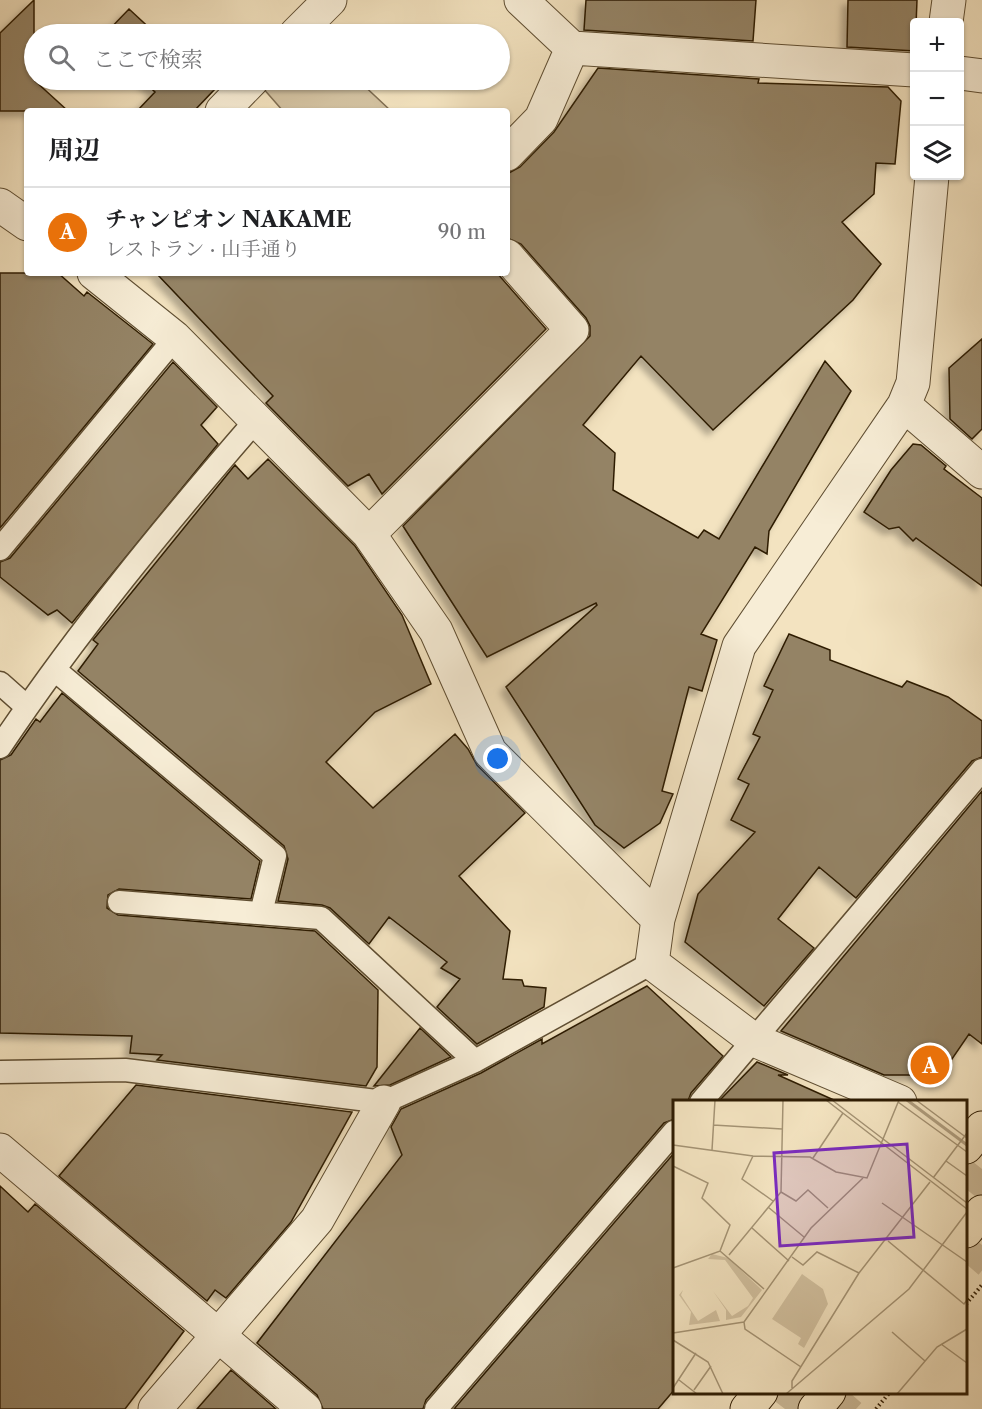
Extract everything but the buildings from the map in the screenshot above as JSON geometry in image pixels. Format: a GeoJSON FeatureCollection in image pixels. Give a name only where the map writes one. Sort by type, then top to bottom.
{"type":"FeatureCollection","features":[{"type":"Feature","properties":{"kind":"main road"},"geometry":{"type":"LineString","coordinates":[[967,1230],[982,1212]]}},
{"type":"Feature","properties":{"kind":"main road"},"geometry":{"type":"LineString","coordinates":[[747,1409],[758,1394]]}},
{"type":"Feature","properties":{"kind":"main road"},"geometry":{"type":"LineString","coordinates":[[815,1409],[827,1394]]}},
{"type":"Feature","properties":{"kind":"street"},"geometry":{"type":"LineString","coordinates":[[306,24],[330,0]]}},
{"type":"Feature","properties":{"kind":"street"},"geometry":{"type":"LineString","coordinates":[[521,0],[572,48],[910,70]]}},
{"type":"Feature","properties":{"kind":"street"},"geometry":{"type":"LineString","coordinates":[[947,18],[949,0]]}},
{"type":"Feature","properties":{"kind":"street"},"geometry":{"type":"LineString","coordinates":[[510,151],[541,119],[572,48]]}},
{"type":"Feature","properties":{"kind":"street"},"geometry":{"type":"LineString","coordinates":[[964,74],[982,76]]}},
{"type":"Feature","properties":{"kind":"street"},"geometry":{"type":"LineString","coordinates":[[225,108],[242,90]]}},
{"type":"Feature","properties":{"kind":"street"},"geometry":{"type":"LineString","coordinates":[[898,1100],[754,1040],[652,963],[658,919],[739,646],[904,405],[913,383],[932,180]]}},
{"type":"Feature","properties":{"kind":"street"},"geometry":{"type":"LineString","coordinates":[[0,205],[24,222]]}},
{"type":"Feature","properties":{"kind":"street"},"geometry":{"type":"LineString","coordinates":[[369,534],[572,330],[510,259]]}},
{"type":"Feature","properties":{"kind":"street"},"geometry":{"type":"LineString","coordinates":[[98,276],[175,338],[369,534],[436,631],[490,753],[658,919]]}},
{"type":"Feature","properties":{"kind":"street"},"geometry":{"type":"LineString","coordinates":[[904,405],[982,472]]}},
{"type":"Feature","properties":{"kind":"street"},"geometry":{"type":"LineString","coordinates":[[155,1409],[317,1220],[384,1102]]}},
{"type":"Feature","properties":{"kind":"street"},"geometry":{"type":"LineString","coordinates":[[0,1150],[305,1409]]}},
{"type":"Feature","properties":{"kind":"lane"},"geometry":{"type":"LineString","coordinates":[[0,549],[175,338]]}},
{"type":"Feature","properties":{"kind":"lane"},"geometry":{"type":"LineString","coordinates":[[0,747],[27,707],[184,503],[257,419]]}},
{"type":"Feature","properties":{"kind":"lane"},"geometry":{"type":"LineString","coordinates":[[55,670],[275,856],[261,913]]}},
{"type":"Feature","properties":{"kind":"lane"},"geometry":{"type":"LineString","coordinates":[[0,683],[27,707]]}},
{"type":"Feature","properties":{"kind":"lane"},"geometry":{"type":"LineString","coordinates":[[702,1100],[982,770]]}},
{"type":"Feature","properties":{"kind":"lane"},"geometry":{"type":"LineString","coordinates":[[119,902],[321,918],[475,1061]]}},
{"type":"Feature","properties":{"kind":"lane"},"geometry":{"type":"LineString","coordinates":[[0,1072],[125,1070],[384,1102],[475,1061],[652,963]]}},
{"type":"Feature","properties":{"kind":"lane"},"geometry":{"type":"LineString","coordinates":[[436,1409],[673,1134]]}},
{"type":"Feature","properties":{"kind":"path"},"geometry":{"type":"LineString","coordinates":[[967,1303],[982,1285]]}},
{"type":"Feature","properties":{"kind":"path"},"geometry":{"type":"LineString","coordinates":[[876,1409],[888,1394]]}},
{"type":"Feature","properties":{"kind":"shaded area"},"geometry":{"type":"Polygon","coordinates":[[[265,90],[369,90],[388,108],[280,108],[265,90]]]}},
{"type":"Feature","properties":{"kind":"tunnel"},"geometry":{"type":"LineString","coordinates":[[967,1188],[982,1169]]}},
{"type":"Feature","properties":{"kind":"tunnel"},"geometry":{"type":"LineString","coordinates":[[967,1263],[982,1245]]}},
{"type":"Feature","properties":{"kind":"tunnel"},"geometry":{"type":"LineString","coordinates":[[785,1409],[796,1394]]}},
{"type":"Feature","properties":{"kind":"tunnel"},"geometry":{"type":"LineString","coordinates":[[834,1409],[847,1394]]}},
{"type":"Feature","properties":{"kind":"place","name":"チャンピオン NAKAME"},"geometry":{"type":"Point","coordinates":[930,1065]}}]}
